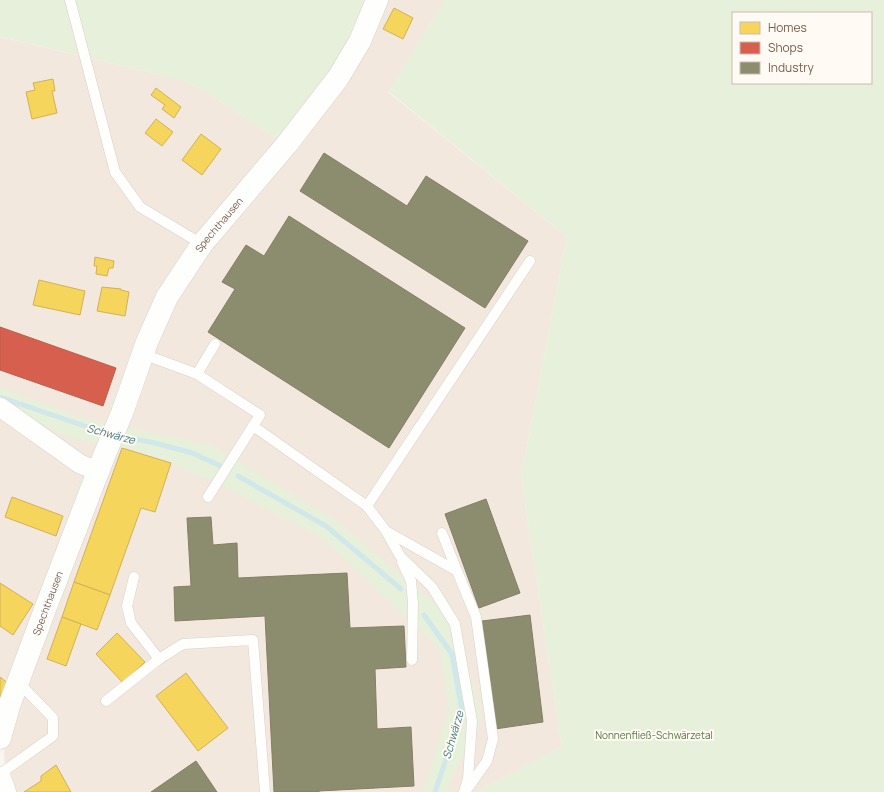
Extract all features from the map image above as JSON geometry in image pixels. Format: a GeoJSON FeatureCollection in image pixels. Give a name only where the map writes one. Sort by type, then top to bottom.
{"type":"FeatureCollection","features":[{"type":"Feature","properties":{"kind":"main road","name":"Spechthausen"},"geometry":{"type":"LineString","coordinates":[[0,738],[9,706],[101,463],[122,413],[143,354],[168,297],[202,244],[287,144],[338,78],[360,41],[377,0]]}},
{"type":"Feature","properties":{"kind":"main road"},"geometry":{"type":"LineString","coordinates":[[0,778],[5,792]]}},
{"type":"Feature","properties":{"kind":"street"},"geometry":{"type":"LineString","coordinates":[[0,407],[80,464],[101,463]]}},
{"type":"Feature","properties":{"kind":"lane"},"geometry":{"type":"LineString","coordinates":[[70,0],[115,172],[140,206],[202,244]]}},
{"type":"Feature","properties":{"kind":"lane"},"geometry":{"type":"LineString","coordinates":[[367,506],[530,261]]}},
{"type":"Feature","properties":{"kind":"lane"},"geometry":{"type":"LineString","coordinates":[[198,374],[215,344]]}},
{"type":"Feature","properties":{"kind":"lane"},"geometry":{"type":"LineString","coordinates":[[143,354],[198,374],[260,415],[208,497]]}},
{"type":"Feature","properties":{"kind":"lane"},"geometry":{"type":"LineString","coordinates":[[253,426],[367,506],[386,531],[400,556],[411,581],[413,603],[412,660]]}},
{"type":"Feature","properties":{"kind":"lane"},"geometry":{"type":"LineString","coordinates":[[386,531],[457,571]]}},
{"type":"Feature","properties":{"kind":"lane"},"geometry":{"type":"LineString","coordinates":[[442,533],[476,617],[493,739],[487,761],[464,792]]}},
{"type":"Feature","properties":{"kind":"lane"},"geometry":{"type":"LineString","coordinates":[[400,556],[432,587],[455,624],[472,720],[468,779],[464,792]]}},
{"type":"Feature","properties":{"kind":"lane"},"geometry":{"type":"LineString","coordinates":[[134,577],[127,606],[131,623],[159,659]]}},
{"type":"Feature","properties":{"kind":"lane"},"geometry":{"type":"LineString","coordinates":[[106,701],[159,659],[183,644],[253,640],[265,792]]}},
{"type":"Feature","properties":{"kind":"lane"},"geometry":{"type":"LineString","coordinates":[[0,774],[53,736],[53,718],[18,682]]}},
{"type":"Feature","properties":{"kind":"shaded area"},"geometry":{"type":"Polygon","coordinates":[[[386,0],[445,0],[388,92],[567,237],[521,477],[562,747],[477,792],[13,792],[5,765],[4,752],[7,732],[165,318],[196,267],[386,0]]]}},
{"type":"Feature","properties":{"kind":"shaded area"},"geometry":{"type":"Polygon","coordinates":[[[0,37],[178,79],[203,90],[280,141],[205,228],[0,709],[0,37]]]}},
{"type":"Feature","properties":{"kind":"green space"},"geometry":{"type":"Polygon","coordinates":[[[0,0],[369,0],[332,72],[280,141],[203,90],[178,79],[1,37],[0,39],[0,0]]]}},
{"type":"Feature","properties":{"kind":"green space","name":"Nonnenfließ-Schwärzetal"},"geometry":{"type":"Polygon","coordinates":[[[445,0],[884,0],[884,792],[477,792],[562,747],[521,477],[567,237],[388,91],[445,0]]]}},
{"type":"Feature","properties":{"kind":"green space"},"geometry":{"type":"Polygon","coordinates":[[[0,387],[81,418],[211,445],[337,521],[457,622],[482,718],[445,792],[421,792],[425,787],[449,709],[439,648],[322,538],[216,482],[141,452],[70,438],[0,405],[0,387]]]}},
{"type":"Feature","properties":{"kind":"building: Homes"},"geometry":{"type":"Polygon","coordinates":[[[394,8],[413,18],[403,39],[383,29],[394,8]]]}},
{"type":"Feature","properties":{"kind":"building: Homes"},"geometry":{"type":"Polygon","coordinates":[[[53,79],[55,91],[52,91],[57,113],[32,119],[26,92],[35,90],[33,83],[53,79]]]}},
{"type":"Feature","properties":{"kind":"building: Homes"},"geometry":{"type":"Polygon","coordinates":[[[156,88],[181,107],[174,118],[162,109],[165,105],[151,95],[156,88]]]}},
{"type":"Feature","properties":{"kind":"building: Homes"},"geometry":{"type":"Polygon","coordinates":[[[156,119],[173,132],[162,146],[145,133],[156,119]]]}},
{"type":"Feature","properties":{"kind":"building: Homes"},"geometry":{"type":"Polygon","coordinates":[[[201,134],[221,149],[202,175],[182,160],[201,134]]]}},
{"type":"Feature","properties":{"kind":"building: Homes"},"geometry":{"type":"Polygon","coordinates":[[[95,257],[114,261],[113,268],[109,268],[107,276],[96,274],[97,266],[94,266],[95,257]]]}},
{"type":"Feature","properties":{"kind":"building: Homes"},"geometry":{"type":"Polygon","coordinates":[[[39,280],[85,291],[80,315],[33,305],[39,280]]]}},
{"type":"Feature","properties":{"kind":"building: Homes"},"geometry":{"type":"Polygon","coordinates":[[[102,287],[121,289],[129,292],[125,316],[97,311],[102,287]]]}},
{"type":"Feature","properties":{"kind":"building: Homes"},"geometry":{"type":"Polygon","coordinates":[[[122,448],[171,463],[155,512],[141,508],[110,595],[74,582],[122,448]]]}},
{"type":"Feature","properties":{"kind":"building: Homes"},"geometry":{"type":"Polygon","coordinates":[[[12,497],[63,516],[56,536],[5,517],[12,497]]]}},
{"type":"Feature","properties":{"kind":"building: Homes"},"geometry":{"type":"Polygon","coordinates":[[[74,582],[110,595],[97,630],[62,617],[74,582]]]}},
{"type":"Feature","properties":{"kind":"building: Homes"},"geometry":{"type":"Polygon","coordinates":[[[0,583],[33,604],[13,635],[0,626],[0,583]]]}},
{"type":"Feature","properties":{"kind":"building: Homes"},"geometry":{"type":"Polygon","coordinates":[[[62,617],[81,624],[66,666],[47,659],[62,617]]]}},
{"type":"Feature","properties":{"kind":"building: Homes"},"geometry":{"type":"Polygon","coordinates":[[[117,633],[145,662],[123,683],[96,654],[117,633]]]}},
{"type":"Feature","properties":{"kind":"building: Homes"},"geometry":{"type":"Polygon","coordinates":[[[186,673],[228,728],[198,751],[156,696],[186,673]]]}},
{"type":"Feature","properties":{"kind":"building: Homes"},"geometry":{"type":"Polygon","coordinates":[[[0,677],[9,684],[0,697],[0,677]]]}},
{"type":"Feature","properties":{"kind":"building: Homes"},"geometry":{"type":"Polygon","coordinates":[[[56,765],[71,792],[24,792],[41,781],[41,776],[56,765]]]}},
{"type":"Feature","properties":{"kind":"building: Shops"},"geometry":{"type":"Polygon","coordinates":[[[0,327],[116,368],[103,406],[0,370],[0,327]]]}},
{"type":"Feature","properties":{"kind":"building: Industry"},"geometry":{"type":"Polygon","coordinates":[[[324,153],[407,206],[426,176],[528,241],[485,308],[300,191],[324,153]]]}},
{"type":"Feature","properties":{"kind":"building: Industry"},"geometry":{"type":"Polygon","coordinates":[[[289,216],[465,328],[389,448],[208,332],[235,289],[222,282],[246,245],[264,256],[289,216]]]}},
{"type":"Feature","properties":{"kind":"building: Industry"},"geometry":{"type":"Polygon","coordinates":[[[486,499],[520,593],[479,608],[445,514],[486,499]]]}},
{"type":"Feature","properties":{"kind":"building: Industry"},"geometry":{"type":"Polygon","coordinates":[[[211,517],[213,545],[237,543],[238,578],[347,573],[350,628],[404,626],[406,667],[375,669],[377,729],[411,727],[414,786],[319,792],[274,792],[265,616],[175,621],[174,587],[191,586],[187,518],[211,517]]]}},
{"type":"Feature","properties":{"kind":"building: Industry"},"geometry":{"type":"Polygon","coordinates":[[[530,615],[543,722],[495,729],[482,621],[530,615]]]}},
{"type":"Feature","properties":{"kind":"building: Industry"},"geometry":{"type":"Polygon","coordinates":[[[196,761],[217,792],[151,792],[196,761]]]}},
{"type":"Feature","properties":{"kind":"waterway","name":"Schwärze"},"geometry":{"type":"LineString","coordinates":[[0,397],[108,434]]}},
{"type":"Feature","properties":{"kind":"waterway","name":"Schwärze"},"geometry":{"type":"LineString","coordinates":[[117,436],[155,443],[192,453],[223,467]]}},
{"type":"Feature","properties":{"kind":"waterway","name":"Schwärze"},"geometry":{"type":"LineString","coordinates":[[238,476],[326,526],[401,589]]}},
{"type":"Feature","properties":{"kind":"waterway","name":"Schwärze"},"geometry":{"type":"LineString","coordinates":[[424,615],[452,654],[462,711],[435,792]]}}]}
